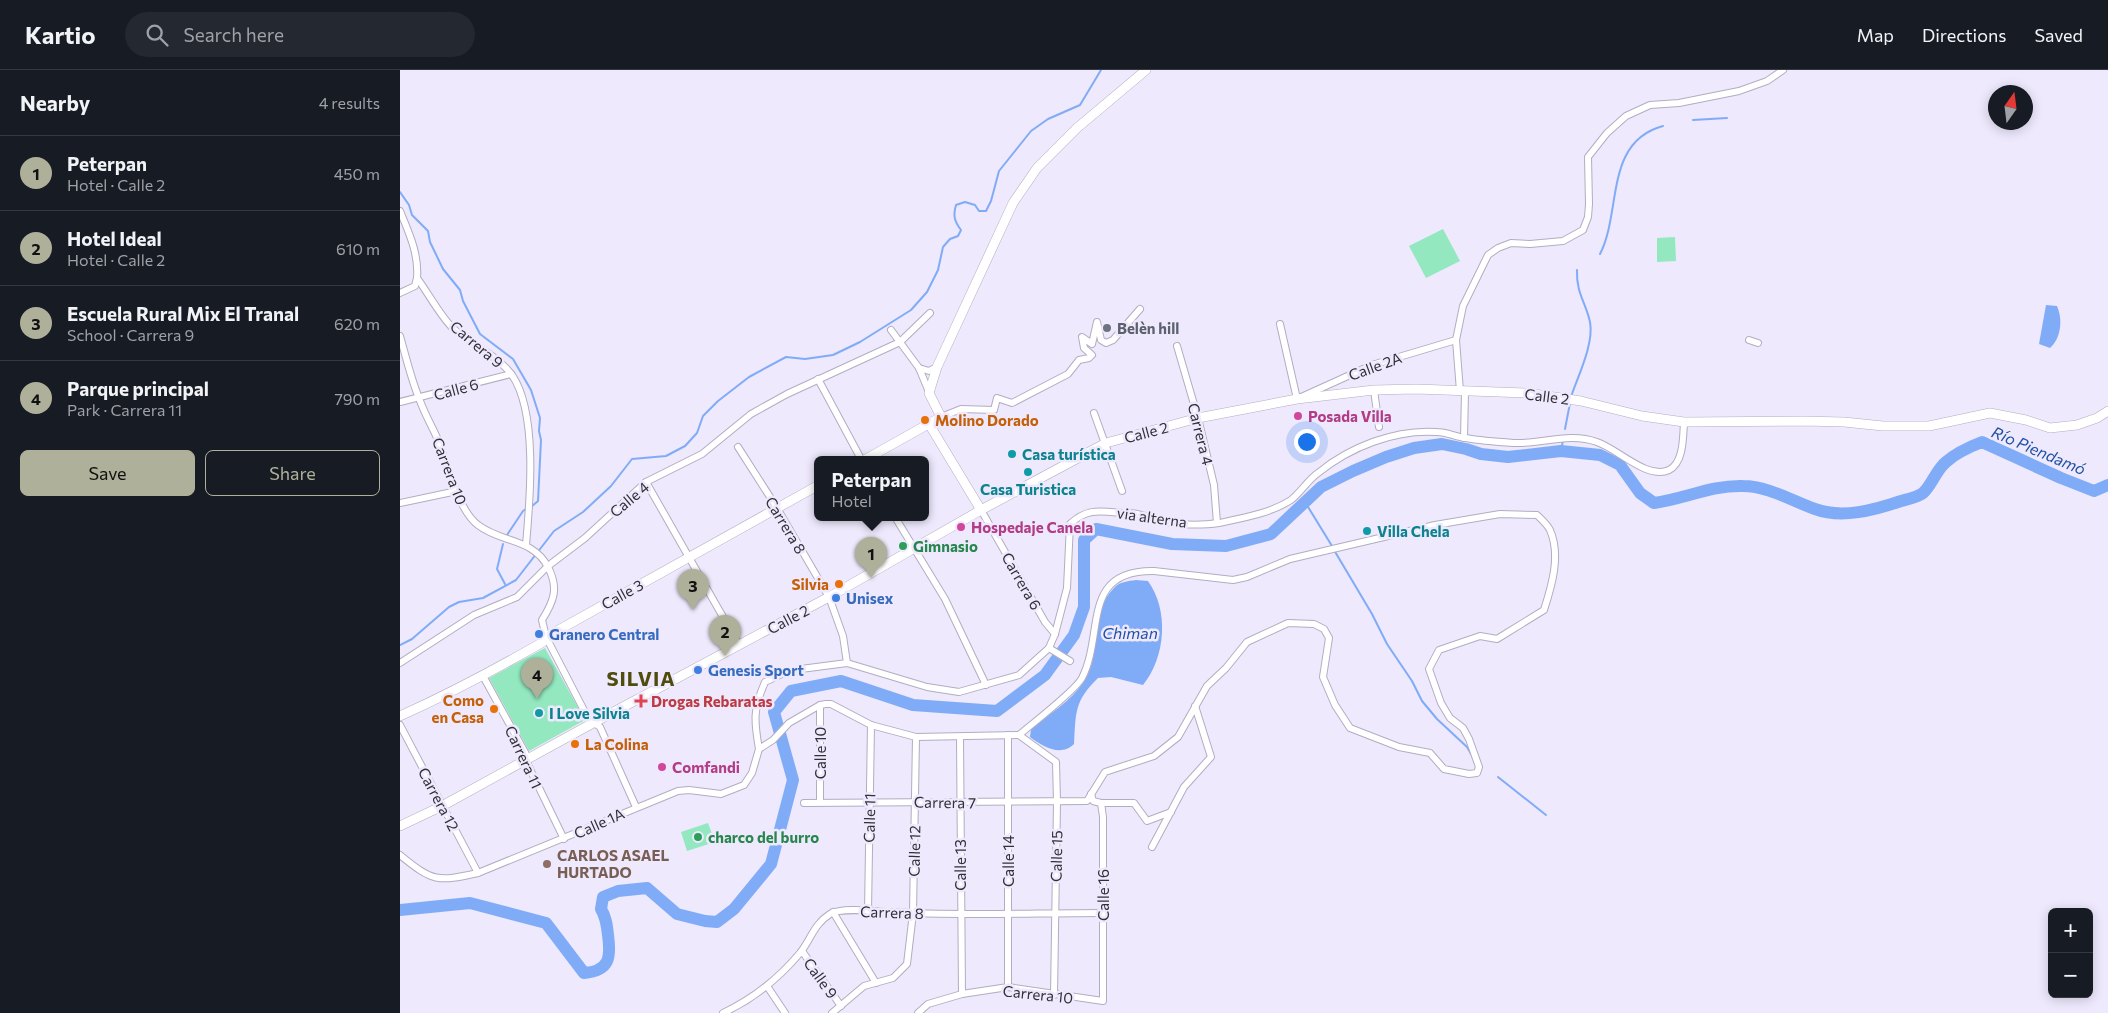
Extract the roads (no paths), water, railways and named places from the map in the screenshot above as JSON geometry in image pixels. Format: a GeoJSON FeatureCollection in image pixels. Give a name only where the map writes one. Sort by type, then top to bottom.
{"type":"FeatureCollection","features":[{"type":"Feature","properties":{"kind":"main road"},"geometry":{"type":"LineString","coordinates":[[871,456],[941,417],[929,394],[937,367],[1013,203],[1037,168],[1077,128],[1146,70]]}},
{"type":"Feature","properties":{"kind":"main road","name":"Calle 2"},"geometry":{"type":"LineString","coordinates":[[400,826],[442,806],[828,597],[913,547],[1106,443],[1198,418],[1297,399],[1374,390],[1416,389],[1527,393],[1582,401],[1642,416],[1684,422],[1811,421],[1883,426],[1929,426],[1990,413],[2026,420],[2050,428],[2077,425],[2097,418],[2108,411]]}},
{"type":"Feature","properties":{"kind":"main road","name":"Carrera 6"},"geometry":{"type":"LineString","coordinates":[[929,424],[980,510]]}},
{"type":"Feature","properties":{"kind":"main road","name":"Calle 3"},"geometry":{"type":"LineString","coordinates":[[400,716],[438,700],[483,676],[543,642],[546,637],[814,488]]}},
{"type":"Feature","properties":{"kind":"street"},"geometry":{"type":"LineString","coordinates":[[1464,438],[1462,391],[1456,340],[1463,306],[1488,255],[1498,248],[1511,243],[1530,244],[1563,241],[1583,230],[1588,217],[1589,204],[1588,157],[1607,133],[1626,116],[1650,106],[1679,103],[1739,91],[1767,81],[1783,70]]}},
{"type":"Feature","properties":{"kind":"street"},"geometry":{"type":"LineString","coordinates":[[400,211],[418,264],[415,286],[400,293]]}},
{"type":"Feature","properties":{"kind":"street","name":"Carrera 9"},"geometry":{"type":"LineString","coordinates":[[417,278],[454,329],[495,357],[511,374],[519,388],[527,423],[532,481],[526,545]]}},
{"type":"Feature","properties":{"kind":"street"},"geometry":{"type":"LineString","coordinates":[[941,417],[961,409],[994,410],[997,398],[1012,403],[1068,374],[1079,360],[1089,358],[1092,355],[1084,348],[1082,337],[1092,344],[1097,322],[1101,340],[1106,342],[1113,340],[1140,309]]}},
{"type":"Feature","properties":{"kind":"street","name":"Calle 4"},"geometry":{"type":"LineString","coordinates":[[400,663],[474,615],[517,597],[548,566],[585,538],[646,482],[702,454],[751,414],[900,342],[930,313]]}},
{"type":"Feature","properties":{"kind":"street"},"geometry":{"type":"LineString","coordinates":[[1280,324],[1297,399]]}},
{"type":"Feature","properties":{"kind":"street"},"geometry":{"type":"LineString","coordinates":[[891,330],[920,368],[929,394]]}},
{"type":"Feature","properties":{"kind":"street","name":"Carrera 10"},"geometry":{"type":"LineString","coordinates":[[400,336],[419,399],[432,425],[466,512],[478,526],[526,545],[541,557],[548,566],[554,582],[553,602],[542,620],[546,637],[588,720],[600,727],[636,807]]}},
{"type":"Feature","properties":{"kind":"street","name":"Calle 2A"},"geometry":{"type":"LineString","coordinates":[[1297,399],[1372,365],[1456,340]]}},
{"type":"Feature","properties":{"kind":"street"},"geometry":{"type":"LineString","coordinates":[[1749,340],[1758,343]]}},
{"type":"Feature","properties":{"kind":"street","name":"Carrera 4"},"geometry":{"type":"LineString","coordinates":[[1177,346],[1198,418],[1214,485],[1217,523]]}},
{"type":"Feature","properties":{"kind":"street"},"geometry":{"type":"LineString","coordinates":[[920,368],[929,371],[937,367]]}},
{"type":"Feature","properties":{"kind":"street","name":"Calle 6"},"geometry":{"type":"LineString","coordinates":[[400,402],[419,399],[511,374]]}},
{"type":"Feature","properties":{"kind":"street"},"geometry":{"type":"LineString","coordinates":[[818,380],[859,456]]}},
{"type":"Feature","properties":{"kind":"street"},"geometry":{"type":"LineString","coordinates":[[1374,390],[1379,427]]}},
{"type":"Feature","properties":{"kind":"street"},"geometry":{"type":"LineString","coordinates":[[1094,413],[1122,491]]}},
{"type":"Feature","properties":{"kind":"street","name":"via alterna"},"geometry":{"type":"LineString","coordinates":[[759,749],[755,713],[758,698],[765,682],[782,674],[801,669],[847,663],[927,687],[959,692],[1019,675],[1049,648],[1055,634],[1067,588],[1070,524],[1080,515],[1100,510],[1135,513],[1170,523],[1217,523],[1267,511],[1292,499],[1316,474],[1337,458],[1391,435],[1410,431],[1439,432],[1464,438],[1515,443],[1575,437],[1598,442],[1644,469],[1655,472],[1668,470],[1677,463],[1682,447],[1684,422]]}},
{"type":"Feature","properties":{"kind":"street","name":"Carrera 8"},"geometry":{"type":"LineString","coordinates":[[738,447],[777,508],[828,597],[843,636],[847,663]]}},
{"type":"Feature","properties":{"kind":"street"},"geometry":{"type":"LineString","coordinates":[[646,482],[739,645]]}},
{"type":"Feature","properties":{"kind":"street"},"geometry":{"type":"LineString","coordinates":[[400,504],[457,491]]}},
{"type":"Feature","properties":{"kind":"street","name":"Carrera 6"},"geometry":{"type":"LineString","coordinates":[[980,510],[1045,622],[1055,634]]}},
{"type":"Feature","properties":{"kind":"street"},"geometry":{"type":"LineString","coordinates":[[759,749],[773,740],[789,723],[820,704],[831,704],[871,725],[916,737],[1019,735],[1081,680],[1094,634],[1098,610],[1107,586],[1122,576],[1144,571],[1154,571],[1233,580],[1247,577],[1290,559],[1338,547],[1435,525],[1500,514],[1537,515],[1550,529],[1555,550],[1555,563],[1552,586],[1544,610],[1497,639],[1480,636],[1439,650],[1429,669],[1441,703],[1450,718],[1463,728],[1469,739],[1479,768],[1477,773],[1469,774],[1444,769],[1430,753],[1399,747],[1350,728],[1335,705],[1323,677],[1329,638],[1324,629],[1314,624],[1288,623],[1247,642],[1226,668],[1207,686],[1178,737],[1154,756],[1105,772],[1091,794],[1093,801],[1101,803],[1134,803],[1147,822],[1171,812]]}},
{"type":"Feature","properties":{"kind":"street"},"geometry":{"type":"LineString","coordinates":[[897,521],[945,599],[986,685]]}},
{"type":"Feature","properties":{"kind":"street"},"geometry":{"type":"LineString","coordinates":[[1049,648],[1070,661]]}},
{"type":"Feature","properties":{"kind":"street","name":"Carrera 11"},"geometry":{"type":"LineString","coordinates":[[483,676],[528,758],[528,765],[564,838]]}},
{"type":"Feature","properties":{"kind":"street","name":"Calle 10"},"geometry":{"type":"LineString","coordinates":[[820,704],[820,802]]}},
{"type":"Feature","properties":{"kind":"street"},"geometry":{"type":"LineString","coordinates":[[1152,847],[1184,787],[1211,757],[1195,706]]}},
{"type":"Feature","properties":{"kind":"street","name":"Carrera 12"},"geometry":{"type":"LineString","coordinates":[[400,725],[478,873]]}},
{"type":"Feature","properties":{"kind":"street","name":"Calle 11"},"geometry":{"type":"LineString","coordinates":[[868,911],[871,725]]}},
{"type":"Feature","properties":{"kind":"street","name":"Calle 14"},"geometry":{"type":"LineString","coordinates":[[1008,734],[1008,987]]}},
{"type":"Feature","properties":{"kind":"street","name":"Calle 15"},"geometry":{"type":"LineString","coordinates":[[1019,735],[1056,762],[1054,995]]}},
{"type":"Feature","properties":{"kind":"street","name":"Calle 12"},"geometry":{"type":"LineString","coordinates":[[876,983],[893,978],[907,964],[913,913],[916,737]]}},
{"type":"Feature","properties":{"kind":"street","name":"Calle 13"},"geometry":{"type":"LineString","coordinates":[[960,737],[962,994]]}},
{"type":"Feature","properties":{"kind":"street","name":"Calle 1A"},"geometry":{"type":"LineString","coordinates":[[400,855],[421,872],[434,878],[447,880],[478,873],[678,791],[689,790],[721,794],[744,786],[752,773],[759,749]]}},
{"type":"Feature","properties":{"kind":"street","name":"Carrera 7"},"geometry":{"type":"LineString","coordinates":[[804,803],[915,801],[1057,802],[1087,801],[1091,794]]}},
{"type":"Feature","properties":{"kind":"street","name":"Calle 16"},"geometry":{"type":"LineString","coordinates":[[1101,803],[1103,817],[1103,1001]]}},
{"type":"Feature","properties":{"kind":"street","name":"Carrera 8"},"geometry":{"type":"LineString","coordinates":[[833,912],[868,911],[960,914],[1103,913]]}},
{"type":"Feature","properties":{"kind":"street"},"geometry":{"type":"LineString","coordinates":[[725,1013],[749,1000],[767,986],[802,951],[819,922],[833,912],[876,983],[864,986],[832,1013]]}},
{"type":"Feature","properties":{"kind":"street","name":"Calle 9"},"geometry":{"type":"LineString","coordinates":[[802,951],[840,1006]]}},
{"type":"Feature","properties":{"kind":"street"},"geometry":{"type":"LineString","coordinates":[[767,986],[785,1013]]}},
{"type":"Feature","properties":{"kind":"street","name":"Carrera 10"},"geometry":{"type":"LineString","coordinates":[[918,1013],[928,1004],[962,994],[1008,987],[1103,1001]]}},
{"type":"Feature","properties":{"kind":"water"},"geometry":{"type":"Polygon","coordinates":[[[2046,305],[2057,306],[2060,317],[2059,334],[2050,348],[2039,344],[2046,305]]]}},
{"type":"Feature","properties":{"kind":"water","name":"Chiman"},"geometry":{"type":"Polygon","coordinates":[[[1136,580],[1148,581],[1155,593],[1162,619],[1160,647],[1151,674],[1143,685],[1111,677],[1098,678],[1080,701],[1076,716],[1074,744],[1063,750],[1046,747],[1030,737],[1031,729],[1066,702],[1083,683],[1093,660],[1098,621],[1106,598],[1118,584],[1136,580]]]}},
{"type":"Feature","properties":{"kind":"waterway"},"geometry":{"type":"LineString","coordinates":[[400,645],[412,639],[449,607],[459,602],[483,598],[516,580],[554,531],[583,512],[611,486],[632,459],[666,456],[685,446],[697,433],[703,416],[718,401],[749,377],[786,357],[805,359],[833,355],[860,342],[911,310],[927,292],[938,270],[943,247],[950,239],[958,236],[961,230],[955,218],[956,205],[965,202],[975,205],[979,211],[986,211],[991,201],[999,171],[1031,131],[1048,119],[1080,105],[1101,70]]}},
{"type":"Feature","properties":{"kind":"waterway"},"geometry":{"type":"LineString","coordinates":[[1693,120],[1727,118]]}},
{"type":"Feature","properties":{"kind":"waterway"},"geometry":{"type":"LineString","coordinates":[[1600,254],[1607,237],[1623,162],[1631,147],[1644,134],[1663,126]]}},
{"type":"Feature","properties":{"kind":"waterway"},"geometry":{"type":"LineString","coordinates":[[400,192],[409,205],[412,215],[428,231],[430,242],[443,269],[460,290],[463,301],[480,334],[513,359],[531,390],[540,418],[539,431],[541,440],[538,501],[531,507]]}},
{"type":"Feature","properties":{"kind":"waterway"},"geometry":{"type":"LineString","coordinates":[[1572,394],[1588,349],[1591,330],[1578,285],[1577,270]]}},
{"type":"Feature","properties":{"kind":"waterway"},"geometry":{"type":"LineString","coordinates":[[1565,429],[1570,403]]}},
{"type":"Feature","properties":{"kind":"waterway"},"geometry":{"type":"LineString","coordinates":[[1561,451],[1563,440]]}},
{"type":"Feature","properties":{"kind":"waterway","name":"Río Piendamó"},"geometry":{"type":"LineString","coordinates":[[400,910],[470,903],[546,923],[584,973],[593,972],[604,966],[607,962],[609,956],[608,931],[601,909],[603,897],[618,891],[647,888],[677,914],[717,922],[734,909],[771,864],[793,780],[774,712],[791,691],[841,681],[913,705],[997,711],[1045,675],[1074,635],[1084,607],[1084,540],[1096,529],[1172,544],[1226,546],[1271,534],[1321,487],[1386,457],[1414,448],[1442,444],[1481,454],[1508,457],[1561,451],[1600,455],[1620,465],[1640,493],[1654,503],[1709,490],[1743,486],[1762,488],[1815,509],[1836,513],[1869,510],[1918,496],[1926,490],[1939,469],[1946,462],[1963,450],[1982,442],[2094,491],[2108,485]]}},
{"type":"Feature","properties":{"kind":"waterway"},"geometry":{"type":"LineString","coordinates":[[1305,502],[1332,546]]}},
{"type":"Feature","properties":{"kind":"waterway"},"geometry":{"type":"LineString","coordinates":[[507,535],[526,509]]}},
{"type":"Feature","properties":{"kind":"waterway"},"geometry":{"type":"LineString","coordinates":[[503,544],[497,569],[505,584]]}},
{"type":"Feature","properties":{"kind":"waterway"},"geometry":{"type":"LineString","coordinates":[[1334,550],[1372,614],[1387,644],[1412,681],[1422,701],[1437,719],[1467,747],[1474,759]]}},
{"type":"Feature","properties":{"kind":"waterway"},"geometry":{"type":"LineString","coordinates":[[1498,777],[1546,815]]}},
{"type":"Feature","properties":{"kind":"place","name":"Belèn hill"},"geometry":{"type":"Point","coordinates":[1107,328]}},
{"type":"Feature","properties":{"kind":"place","name":"Posada Villa"},"geometry":{"type":"Point","coordinates":[1298,416]}},
{"type":"Feature","properties":{"kind":"place","name":"Molino Dorado"},"geometry":{"type":"Point","coordinates":[925,420]}},
{"type":"Feature","properties":{"kind":"place","name":"Casa turística"},"geometry":{"type":"Point","coordinates":[1012,454]}},
{"type":"Feature","properties":{"kind":"place","name":"Casa Turistica"},"geometry":{"type":"Point","coordinates":[1028,472]}},
{"type":"Feature","properties":{"kind":"place","name":"Hospedaje Canela"},"geometry":{"type":"Point","coordinates":[961,527]}},
{"type":"Feature","properties":{"kind":"place","name":"Villa Chela"},"geometry":{"type":"Point","coordinates":[1367,531]}},
{"type":"Feature","properties":{"kind":"place","name":"Gimnasio"},"geometry":{"type":"Point","coordinates":[903,546]}},
{"type":"Feature","properties":{"kind":"place","name":"Peterpan"},"geometry":{"type":"Point","coordinates":[871,578]}},
{"type":"Feature","properties":{"kind":"place","name":"Silvia"},"geometry":{"type":"Point","coordinates":[839,584]}},
{"type":"Feature","properties":{"kind":"place","name":"Unisex"},"geometry":{"type":"Point","coordinates":[836,598]}},
{"type":"Feature","properties":{"kind":"place","name":"Escuela Rural Mix El Tranal"},"geometry":{"type":"Point","coordinates":[693,610]}},
{"type":"Feature","properties":{"kind":"place","name":"Granero Central"},"geometry":{"type":"Point","coordinates":[539,634]}},
{"type":"Feature","properties":{"kind":"place","name":"Hotel Ideal"},"geometry":{"type":"Point","coordinates":[725,656]}},
{"type":"Feature","properties":{"kind":"place","name":"Genesis Sport"},"geometry":{"type":"Point","coordinates":[698,670]}},
{"type":"Feature","properties":{"kind":"place","name":"Parque principal"},"geometry":{"type":"Point","coordinates":[537,699]}},
{"type":"Feature","properties":{"kind":"place","name":"Drogas Rebaratas"},"geometry":{"type":"Point","coordinates":[641,701]}},
{"type":"Feature","properties":{"kind":"place","name":"Como en Casa"},"geometry":{"type":"Point","coordinates":[494,709]}},
{"type":"Feature","properties":{"kind":"place","name":"I Love Silvia"},"geometry":{"type":"Point","coordinates":[539,713]}},
{"type":"Feature","properties":{"kind":"place","name":"La Colina"},"geometry":{"type":"Point","coordinates":[575,744]}},
{"type":"Feature","properties":{"kind":"place","name":"Comfandi"},"geometry":{"type":"Point","coordinates":[662,767]}},
{"type":"Feature","properties":{"kind":"place","name":"charco del burro"},"geometry":{"type":"Point","coordinates":[698,837]}},
{"type":"Feature","properties":{"kind":"place","name":"CARLOS ASAEL HURTADO"},"geometry":{"type":"Point","coordinates":[547,864]}},
{"type":"Feature","properties":{"kind":"district","name":"SILVIA"},"geometry":{"type":"Point","coordinates":[641,678]}}]}
